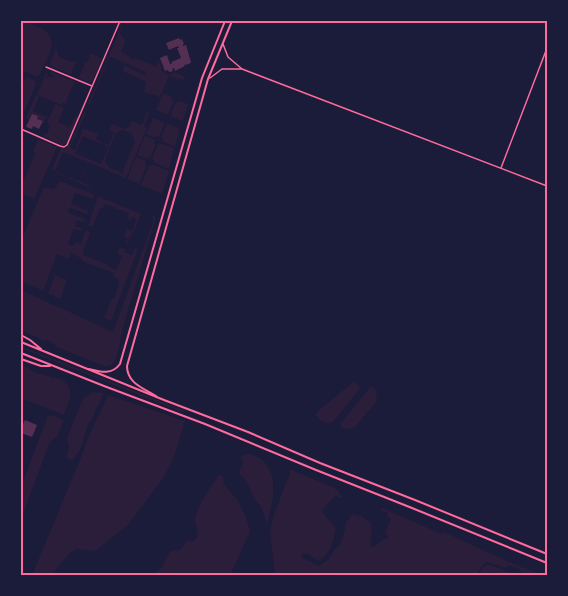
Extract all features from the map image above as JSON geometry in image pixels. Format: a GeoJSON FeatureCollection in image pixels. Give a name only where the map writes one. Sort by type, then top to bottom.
{"type":"FeatureCollection","features":[{"type":"Feature","properties":{"kind":"main road"},"geometry":{"type":"LineString","coordinates":[[87,368],[108,372],[115,370],[120,364],[202,78],[225,21]]}},
{"type":"Feature","properties":{"kind":"main road"},"geometry":{"type":"LineString","coordinates":[[164,400],[132,381],[127,374],[126,366],[208,79],[232,21]]}},
{"type":"Feature","properties":{"kind":"main road"},"geometry":{"type":"LineString","coordinates":[[21,335],[43,351]]}},
{"type":"Feature","properties":{"kind":"main road"},"geometry":{"type":"LineString","coordinates":[[21,342],[547,554]]}},
{"type":"Feature","properties":{"kind":"main road"},"geometry":{"type":"LineString","coordinates":[[21,353],[205,423],[547,563]]}},
{"type":"Feature","properties":{"kind":"main road"},"geometry":{"type":"LineString","coordinates":[[21,359],[41,366],[54,366]]}},
{"type":"Feature","properties":{"kind":"main road"},"geometry":{"type":"LineString","coordinates":[[271,450],[274,444]]}},
{"type":"Feature","properties":{"kind":"main road"},"geometry":{"type":"LineString","coordinates":[[291,459],[294,452]]}},
{"type":"Feature","properties":{"kind":"street"},"geometry":{"type":"LineString","coordinates":[[21,129],[60,146],[68,144],[120,21]]}},
{"type":"Feature","properties":{"kind":"street"},"geometry":{"type":"LineString","coordinates":[[222,42],[228,57],[242,69],[547,186]]}},
{"type":"Feature","properties":{"kind":"street"},"geometry":{"type":"LineString","coordinates":[[501,169],[547,48]]}},
{"type":"Feature","properties":{"kind":"street"},"geometry":{"type":"LineString","coordinates":[[46,67],[92,86]]}},
{"type":"Feature","properties":{"kind":"street"},"geometry":{"type":"LineString","coordinates":[[208,79],[222,69],[242,69]]}},
{"type":"Feature","properties":{"kind":"shaded area"},"geometry":{"type":"Polygon","coordinates":[[[21,21],[46,31],[52,40],[49,55],[38,77],[21,70],[21,21]]]}},
{"type":"Feature","properties":{"kind":"shaded area"},"geometry":{"type":"Polygon","coordinates":[[[122,25],[120,33],[126,40],[121,52],[130,56],[129,58],[134,60],[135,58],[155,68],[159,61],[161,71],[169,75],[175,72],[183,76],[183,80],[173,77],[193,87],[169,76],[160,97],[144,92],[145,81],[122,71],[125,66],[145,75],[146,72],[111,57],[88,104],[122,25]]]}},
{"type":"Feature","properties":{"kind":"shaded area"},"geometry":{"type":"Polygon","coordinates":[[[56,49],[59,57],[72,62],[77,60],[71,74],[51,66],[50,63],[56,49]]]}},
{"type":"Feature","properties":{"kind":"shaded area"},"geometry":{"type":"Polygon","coordinates":[[[91,53],[102,59],[90,83],[79,77],[91,53]]]}},
{"type":"Feature","properties":{"kind":"shaded area"},"geometry":{"type":"Polygon","coordinates":[[[50,72],[75,82],[65,106],[63,103],[61,105],[37,95],[46,73],[48,74],[46,79],[54,76],[50,72]]]}},
{"type":"Feature","properties":{"kind":"shaded area"},"geometry":{"type":"Polygon","coordinates":[[[26,77],[35,81],[36,84],[21,120],[23,90],[21,86],[26,77]]]}},
{"type":"Feature","properties":{"kind":"shaded area"},"geometry":{"type":"Polygon","coordinates":[[[163,93],[173,98],[174,101],[168,115],[156,110],[163,93]]]}},
{"type":"Feature","properties":{"kind":"shaded area"},"geometry":{"type":"Polygon","coordinates":[[[36,95],[39,97],[33,111],[49,118],[55,104],[64,108],[58,122],[70,127],[75,116],[78,117],[66,144],[62,145],[43,136],[47,134],[50,125],[47,123],[48,119],[46,118],[44,122],[32,114],[29,120],[26,118],[36,95]]]}},
{"type":"Feature","properties":{"kind":"shaded area"},"geometry":{"type":"Polygon","coordinates":[[[176,102],[188,104],[183,121],[170,116],[176,102]]]}},
{"type":"Feature","properties":{"kind":"shaded area"},"geometry":{"type":"Polygon","coordinates":[[[84,112],[86,113],[70,148],[75,150],[83,128],[98,134],[96,139],[101,144],[83,136],[75,153],[101,164],[109,147],[102,144],[109,145],[114,132],[109,130],[112,124],[124,129],[129,127],[132,121],[142,125],[147,112],[149,113],[144,126],[147,128],[126,178],[88,162],[80,181],[91,188],[68,178],[79,181],[87,162],[63,152],[55,171],[66,176],[52,170],[60,149],[70,144],[84,112]],[[122,130],[115,134],[105,160],[110,168],[120,170],[119,172],[122,173],[135,141],[131,133],[122,130]]]}},
{"type":"Feature","properties":{"kind":"shaded area"},"geometry":{"type":"Polygon","coordinates":[[[153,118],[165,123],[159,137],[155,138],[146,134],[153,118]]]}},
{"type":"Feature","properties":{"kind":"shaded area"},"geometry":{"type":"Polygon","coordinates":[[[167,123],[180,129],[175,147],[162,141],[161,138],[167,123]]]}},
{"type":"Feature","properties":{"kind":"shaded area"},"geometry":{"type":"Polygon","coordinates":[[[145,136],[155,140],[156,144],[150,158],[146,159],[137,155],[145,136]]]}},
{"type":"Feature","properties":{"kind":"shaded area"},"geometry":{"type":"Polygon","coordinates":[[[38,139],[57,147],[34,199],[21,193],[21,187],[35,153],[33,152],[38,139]]]}},
{"type":"Feature","properties":{"kind":"shaded area"},"geometry":{"type":"Polygon","coordinates":[[[158,144],[174,148],[169,169],[153,162],[152,159],[158,144]]]}},
{"type":"Feature","properties":{"kind":"shaded area"},"geometry":{"type":"Polygon","coordinates":[[[136,157],[146,161],[147,165],[139,184],[127,179],[136,157]]]}},
{"type":"Feature","properties":{"kind":"shaded area"},"geometry":{"type":"Polygon","coordinates":[[[152,164],[169,171],[162,194],[141,185],[149,165],[152,164]]]}},
{"type":"Feature","properties":{"kind":"shaded area"},"geometry":{"type":"Polygon","coordinates":[[[60,181],[95,195],[93,199],[75,193],[71,204],[88,211],[87,214],[68,209],[69,213],[85,219],[84,222],[77,220],[75,226],[82,228],[81,231],[74,229],[68,244],[74,246],[76,242],[81,244],[87,230],[90,234],[83,250],[84,255],[116,270],[122,256],[117,254],[119,248],[125,249],[124,252],[132,255],[135,248],[138,249],[111,321],[104,318],[112,298],[114,299],[119,280],[113,276],[114,273],[82,261],[71,253],[69,259],[57,254],[43,291],[21,281],[21,241],[44,187],[54,189],[60,181]]]}},
{"type":"Feature","properties":{"kind":"shaded area"},"geometry":{"type":"Polygon","coordinates":[[[98,196],[141,214],[128,244],[134,229],[127,243],[124,236],[127,229],[132,231],[136,219],[132,217],[130,221],[127,217],[116,213],[128,217],[129,213],[105,204],[103,207],[114,212],[104,208],[100,209],[93,226],[88,226],[98,196]]]}},
{"type":"Feature","properties":{"kind":"shaded area"},"geometry":{"type":"Polygon","coordinates":[[[152,215],[156,217],[124,324],[117,356],[112,364],[104,366],[21,330],[21,290],[113,332],[153,222],[152,215]]]}},
{"type":"Feature","properties":{"kind":"shaded area"},"geometry":{"type":"Polygon","coordinates":[[[55,275],[67,280],[60,299],[48,293],[55,275]]]}},
{"type":"Feature","properties":{"kind":"shaded area"},"geometry":{"type":"Polygon","coordinates":[[[21,346],[185,411],[184,413],[21,348],[21,346]]]}},
{"type":"Feature","properties":{"kind":"shaded area"},"geometry":{"type":"Polygon","coordinates":[[[21,365],[33,372],[55,377],[67,384],[70,397],[64,415],[21,398],[21,365]]]}},
{"type":"Feature","properties":{"kind":"shaded area"},"geometry":{"type":"Polygon","coordinates":[[[353,382],[360,387],[359,390],[332,423],[325,423],[319,419],[316,415],[318,411],[353,382]]]}},
{"type":"Feature","properties":{"kind":"shaded area"},"geometry":{"type":"Polygon","coordinates":[[[371,386],[376,390],[377,401],[354,428],[341,427],[341,423],[371,386]]]}},
{"type":"Feature","properties":{"kind":"shaded area"},"geometry":{"type":"Polygon","coordinates":[[[93,392],[104,393],[87,428],[80,450],[72,460],[66,458],[69,448],[67,438],[81,403],[93,392]]]}},
{"type":"Feature","properties":{"kind":"shaded area"},"geometry":{"type":"Polygon","coordinates":[[[108,395],[185,421],[174,457],[164,477],[128,525],[95,551],[77,549],[70,553],[51,575],[32,575],[88,438],[108,395]]]}},
{"type":"Feature","properties":{"kind":"shaded area"},"geometry":{"type":"Polygon","coordinates":[[[48,415],[64,420],[57,437],[50,442],[21,519],[21,487],[48,415]]]}},
{"type":"Feature","properties":{"kind":"shaded area"},"geometry":{"type":"Polygon","coordinates":[[[251,454],[261,459],[271,473],[273,492],[268,521],[239,471],[243,464],[241,457],[251,454]]]}},
{"type":"Feature","properties":{"kind":"shaded area"},"geometry":{"type":"Polygon","coordinates":[[[289,469],[333,487],[342,497],[339,498],[336,495],[322,510],[336,528],[333,542],[326,555],[318,561],[308,554],[301,555],[319,566],[329,559],[340,545],[346,522],[353,514],[371,523],[371,547],[388,538],[385,533],[391,519],[387,517],[388,513],[381,510],[382,508],[442,534],[444,532],[542,575],[524,575],[519,569],[508,565],[506,568],[487,562],[476,575],[275,575],[270,532],[274,514],[290,473],[289,469]]]}},
{"type":"Feature","properties":{"kind":"shaded area"},"geometry":{"type":"Polygon","coordinates":[[[221,475],[224,485],[237,499],[250,532],[232,575],[152,575],[162,567],[169,553],[180,550],[188,540],[194,541],[197,538],[195,519],[198,509],[218,476],[221,475]]]}},
{"type":"Feature","properties":{"kind":"shaded area"},"geometry":{"type":"Polygon","coordinates":[[[488,564],[516,575],[478,575],[488,564]]]}},
{"type":"Feature","properties":{"kind":"building"},"geometry":{"type":"Polygon","coordinates":[[[182,39],[183,46],[186,45],[191,62],[175,71],[174,68],[173,71],[165,71],[160,58],[167,55],[172,64],[171,62],[181,58],[178,46],[169,50],[166,43],[182,39]]]}},
{"type":"Feature","properties":{"kind":"building"},"geometry":{"type":"Polygon","coordinates":[[[32,114],[43,121],[39,129],[33,126],[32,129],[26,127],[32,114]]]}},
{"type":"Feature","properties":{"kind":"building"},"geometry":{"type":"Polygon","coordinates":[[[25,420],[37,425],[32,437],[21,433],[25,420]]]}}]}
